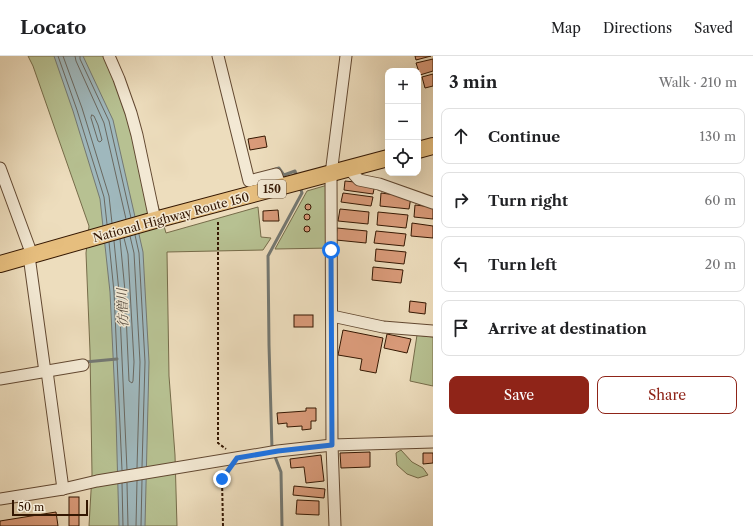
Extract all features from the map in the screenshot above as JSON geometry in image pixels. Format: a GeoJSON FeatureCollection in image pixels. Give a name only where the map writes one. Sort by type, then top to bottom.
{"type":"FeatureCollection","features":[{"type":"Feature","properties":{"kind":"highway"},"geometry":{"type":"LineString","coordinates":[[421,149],[433,146]]}},
{"type":"Feature","properties":{"kind":"highway","name":"National Highway Route 150"},"geometry":{"type":"LineString","coordinates":[[0,264],[155,220],[385,159]]}},
{"type":"Feature","properties":{"kind":"street"},"geometry":{"type":"LineString","coordinates":[[109,56],[119,79],[137,135],[155,220]]}},
{"type":"Feature","properties":{"kind":"street"},"geometry":{"type":"LineString","coordinates":[[218,56],[249,181],[276,174],[281,187]]}},
{"type":"Feature","properties":{"kind":"street"},"geometry":{"type":"LineString","coordinates":[[335,526],[332,445],[331,174],[346,56]]}},
{"type":"Feature","properties":{"kind":"street"},"geometry":{"type":"LineString","coordinates":[[0,168],[3,185],[31,256],[45,369],[64,489]]}},
{"type":"Feature","properties":{"kind":"street"},"geometry":{"type":"LineString","coordinates":[[349,169],[359,180],[379,184],[433,203]]}},
{"type":"Feature","properties":{"kind":"street"},"geometry":{"type":"LineString","coordinates":[[332,316],[383,327],[433,331]]}},
{"type":"Feature","properties":{"kind":"street"},"geometry":{"type":"LineString","coordinates":[[0,379],[45,369],[84,365]]}},
{"type":"Feature","properties":{"kind":"street"},"geometry":{"type":"LineString","coordinates":[[0,499],[64,489],[97,481],[278,451],[332,445],[433,442]]}},
{"type":"Feature","properties":{"kind":"path"},"geometry":{"type":"LineString","coordinates":[[218,222],[218,443],[237,458],[222,479],[223,526]]}},
{"type":"Feature","properties":{"kind":"green space"},"geometry":{"type":"Polygon","coordinates":[[[28,56],[104,56],[131,113],[166,233],[258,207],[261,237],[271,238],[263,250],[167,252],[169,376],[175,455],[177,526],[89,526],[92,474],[90,351],[86,253],[89,226],[33,66],[28,56]]]}},
{"type":"Feature","properties":{"kind":"green space"},"geometry":{"type":"Polygon","coordinates":[[[331,184],[331,248],[275,249],[307,191],[331,184]]]}},
{"type":"Feature","properties":{"kind":"green space"},"geometry":{"type":"Polygon","coordinates":[[[417,335],[433,337],[433,386],[410,381],[417,335]]]}},
{"type":"Feature","properties":{"kind":"green space"},"geometry":{"type":"Polygon","coordinates":[[[401,450],[412,462],[423,468],[428,475],[418,478],[407,474],[397,465],[396,453],[401,450]]]}},
{"type":"Feature","properties":{"kind":"water","name":"彷僧川"},"geometry":{"type":"Polygon","coordinates":[[[54,56],[83,56],[113,120],[143,252],[149,362],[145,526],[119,526],[110,292],[100,199],[73,111],[54,56]]]}},
{"type":"Feature","properties":{"kind":"building"},"geometry":{"type":"Polygon","coordinates":[[[415,56],[431,56],[416,60],[415,56]]]}},
{"type":"Feature","properties":{"kind":"building"},"geometry":{"type":"Polygon","coordinates":[[[433,59],[433,71],[421,75],[421,68],[418,68],[416,63],[433,59]]]}},
{"type":"Feature","properties":{"kind":"building"},"geometry":{"type":"Polygon","coordinates":[[[433,74],[433,86],[425,88],[422,77],[433,74]]]}},
{"type":"Feature","properties":{"kind":"building"},"geometry":{"type":"Polygon","coordinates":[[[265,136],[267,147],[250,150],[248,139],[265,136]]]}},
{"type":"Feature","properties":{"kind":"building"},"geometry":{"type":"Polygon","coordinates":[[[345,181],[375,184],[373,194],[344,190],[345,181]]]}},
{"type":"Feature","properties":{"kind":"building"},"geometry":{"type":"Polygon","coordinates":[[[343,193],[373,197],[371,206],[341,202],[343,193]]]}},
{"type":"Feature","properties":{"kind":"building"},"geometry":{"type":"Polygon","coordinates":[[[381,193],[411,197],[409,209],[380,206],[381,193]]]}},
{"type":"Feature","properties":{"kind":"building"},"geometry":{"type":"Polygon","coordinates":[[[308,204],[311,207],[308,210],[305,207],[308,204]]]}},
{"type":"Feature","properties":{"kind":"building"},"geometry":{"type":"Polygon","coordinates":[[[415,205],[433,207],[433,219],[414,217],[415,205]]]}},
{"type":"Feature","properties":{"kind":"building"},"geometry":{"type":"Polygon","coordinates":[[[340,209],[369,212],[368,224],[338,221],[340,209]]]}},
{"type":"Feature","properties":{"kind":"building"},"geometry":{"type":"Polygon","coordinates":[[[278,210],[279,221],[263,221],[263,211],[278,210]]]}},
{"type":"Feature","properties":{"kind":"building"},"geometry":{"type":"Polygon","coordinates":[[[378,212],[408,215],[406,228],[377,225],[378,212]]]}},
{"type":"Feature","properties":{"kind":"building"},"geometry":{"type":"Polygon","coordinates":[[[307,214],[310,217],[307,220],[304,217],[307,214]]]}},
{"type":"Feature","properties":{"kind":"building"},"geometry":{"type":"Polygon","coordinates":[[[412,223],[433,226],[433,238],[411,236],[412,223]]]}},
{"type":"Feature","properties":{"kind":"building"},"geometry":{"type":"Polygon","coordinates":[[[307,226],[310,229],[307,232],[304,229],[307,226]]]}},
{"type":"Feature","properties":{"kind":"building"},"geometry":{"type":"Polygon","coordinates":[[[337,228],[367,231],[366,243],[336,240],[337,228]]]}},
{"type":"Feature","properties":{"kind":"building"},"geometry":{"type":"Polygon","coordinates":[[[376,231],[406,234],[404,246],[374,243],[376,231]]]}},
{"type":"Feature","properties":{"kind":"building"},"geometry":{"type":"Polygon","coordinates":[[[376,249],[406,252],[404,264],[375,261],[376,249]]]}},
{"type":"Feature","properties":{"kind":"building"},"geometry":{"type":"Polygon","coordinates":[[[373,267],[403,270],[401,283],[372,280],[373,267]]]}},
{"type":"Feature","properties":{"kind":"building"},"geometry":{"type":"Polygon","coordinates":[[[410,301],[426,303],[425,314],[409,312],[410,301]]]}},
{"type":"Feature","properties":{"kind":"building"},"geometry":{"type":"Polygon","coordinates":[[[294,315],[313,315],[313,327],[294,327],[294,315]]]}},
{"type":"Feature","properties":{"kind":"building"},"geometry":{"type":"Polygon","coordinates":[[[343,330],[383,338],[376,373],[360,370],[362,359],[338,355],[343,330]]]}},
{"type":"Feature","properties":{"kind":"building"},"geometry":{"type":"Polygon","coordinates":[[[387,334],[411,339],[407,353],[384,348],[387,334]]]}},
{"type":"Feature","properties":{"kind":"building"},"geometry":{"type":"Polygon","coordinates":[[[306,408],[316,408],[316,421],[311,421],[311,429],[302,430],[302,426],[287,427],[287,423],[278,424],[277,413],[306,411],[306,408]]]}},
{"type":"Feature","properties":{"kind":"building"},"geometry":{"type":"Polygon","coordinates":[[[370,452],[370,467],[341,468],[340,453],[370,452]]]}},
{"type":"Feature","properties":{"kind":"building"},"geometry":{"type":"Polygon","coordinates":[[[423,453],[433,453],[433,463],[423,464],[423,453]]]}},
{"type":"Feature","properties":{"kind":"building"},"geometry":{"type":"Polygon","coordinates":[[[321,455],[324,481],[306,483],[304,467],[291,468],[290,459],[321,455]]]}},
{"type":"Feature","properties":{"kind":"building"},"geometry":{"type":"Polygon","coordinates":[[[294,486],[325,489],[324,498],[293,495],[294,486]]]}},
{"type":"Feature","properties":{"kind":"building"},"geometry":{"type":"Polygon","coordinates":[[[69,497],[79,497],[79,526],[69,526],[69,497]]]}},
{"type":"Feature","properties":{"kind":"building"},"geometry":{"type":"Polygon","coordinates":[[[297,500],[319,501],[319,515],[296,514],[297,500]]]}},
{"type":"Feature","properties":{"kind":"building"},"geometry":{"type":"Polygon","coordinates":[[[56,512],[58,526],[0,526],[0,521],[56,512]]]}},
{"type":"Feature","properties":{"kind":"waterway"},"geometry":{"type":"LineString","coordinates":[[273,170],[279,168],[284,175],[295,171],[297,177]]}},
{"type":"Feature","properties":{"kind":"waterway"},"geometry":{"type":"LineString","coordinates":[[282,526],[281,472],[272,449],[268,256],[302,193],[300,187]]}},
{"type":"Feature","properties":{"kind":"waterway"},"geometry":{"type":"LineString","coordinates":[[85,362],[117,359]]}},
{"type":"Feature","properties":{"kind":"route"},"geometry":{"type":"LineString","coordinates":[[222,479],[237,458],[278,451],[332,445],[331,250]]}}]}
